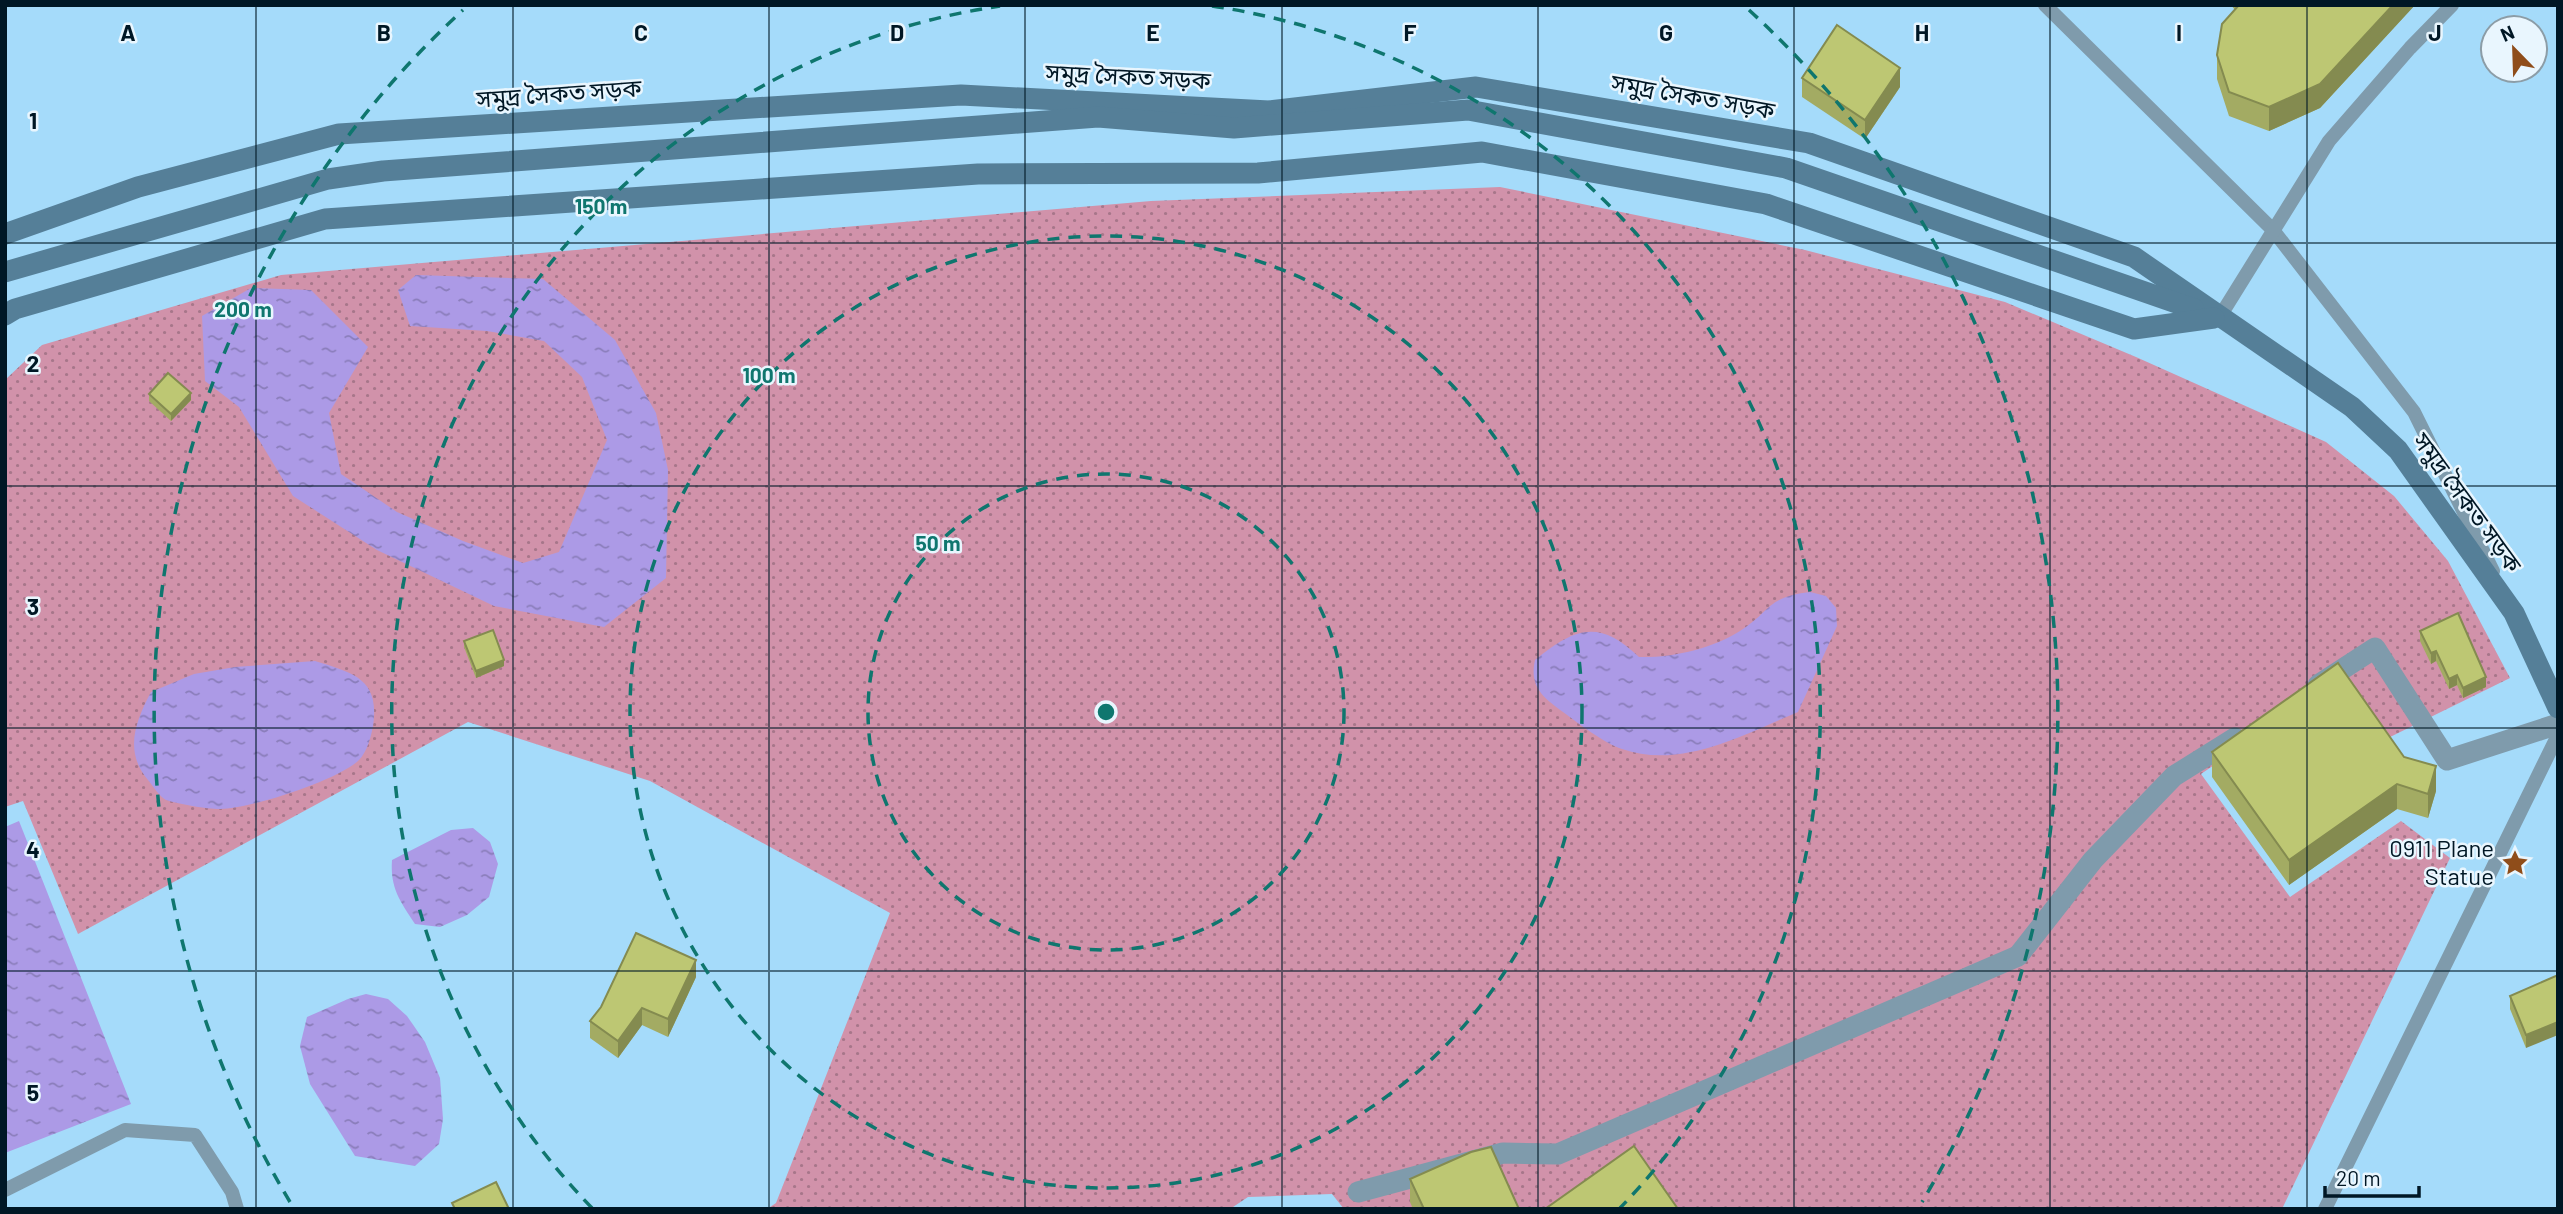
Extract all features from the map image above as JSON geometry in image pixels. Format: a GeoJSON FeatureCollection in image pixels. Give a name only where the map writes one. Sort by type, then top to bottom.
{"type":"FeatureCollection","features":[{"type":"Feature","properties":{"kind":"main road","name":"সমুদ্র সৈকত সড়ক"},"geometry":{"type":"LineString","coordinates":[[5,234],[138,187],[339,134],[961,95],[1269,111],[1476,87],[1809,143],[2134,257],[2352,407],[2398,450],[2514,613],[2558,708]]}},
{"type":"Feature","properties":{"kind":"main road"},"geometry":{"type":"LineString","coordinates":[[5,272],[328,179],[383,171],[1098,117],[1234,128],[1468,110],[1786,168],[2219,317]]}},
{"type":"Feature","properties":{"kind":"main road"},"geometry":{"type":"LineString","coordinates":[[5,315],[15,309],[325,219],[978,174],[1258,173],[1482,152],[1766,204],[2134,329],[2219,317]]}},
{"type":"Feature","properties":{"kind":"street"},"geometry":{"type":"LineString","coordinates":[[2297,698],[2375,648],[2447,760],[2558,724]]}},
{"type":"Feature","properties":{"kind":"street"},"geometry":{"type":"LineString","coordinates":[[1358,1192],[1503,1153],[1558,1154],[2018,956],[2093,860],[2174,776],[2252,726]]}},
{"type":"Feature","properties":{"kind":"lane"},"geometry":{"type":"LineString","coordinates":[[2045,5],[2273,230],[2414,412],[2514,613]]}},
{"type":"Feature","properties":{"kind":"lane"},"geometry":{"type":"LineString","coordinates":[[2219,317],[2329,141],[2410,48],[2452,5]]}},
{"type":"Feature","properties":{"kind":"lane"},"geometry":{"type":"LineString","coordinates":[[2325,1209],[2558,735]]}},
{"type":"Feature","properties":{"kind":"lane"},"geometry":{"type":"LineString","coordinates":[[5,1190],[125,1130],[195,1135],[232,1192],[237,1209]]}},
{"type":"Feature","properties":{"kind":"shaded area"},"geometry":{"type":"Polygon","coordinates":[[[1500,187],[1805,250],[2005,302],[2326,442],[2394,496],[2448,561],[2510,678],[2384,740],[2340,679],[2201,774],[2290,897],[2401,821],[2450,858],[2282,1209],[1344,1209],[1332,1194],[1248,1197],[1230,1209],[767,1209],[776,1203],[890,913],[650,781],[468,722],[78,934],[23,801],[5,807],[5,380],[42,345],[281,275],[1151,201],[1500,187]]]}},
{"type":"Feature","properties":{"kind":"water"},"geometry":{"type":"Polygon","coordinates":[[[416,275],[543,279],[615,340],[656,413],[668,470],[666,578],[604,627],[494,606],[377,550],[293,496],[239,407],[205,381],[202,316],[251,288],[311,290],[368,347],[329,413],[341,474],[397,512],[463,541],[523,563],[559,552],[607,440],[582,377],[544,341],[487,331],[410,326],[398,290],[416,275]]]}},
{"type":"Feature","properties":{"kind":"water"},"geometry":{"type":"Polygon","coordinates":[[[1810,592],[1826,596],[1836,608],[1837,626],[1798,712],[1712,747],[1667,755],[1622,749],[1600,738],[1563,712],[1539,691],[1536,684],[1535,660],[1574,635],[1599,632],[1625,645],[1639,657],[1678,654],[1717,643],[1750,624],[1777,601],[1810,592]]]}},
{"type":"Feature","properties":{"kind":"water"},"geometry":{"type":"Polygon","coordinates":[[[315,661],[352,674],[368,688],[374,710],[373,726],[368,744],[359,760],[313,785],[250,805],[219,809],[192,806],[166,800],[161,796],[141,769],[134,748],[140,714],[151,692],[194,674],[235,667],[315,661]]]}},
{"type":"Feature","properties":{"kind":"water"},"geometry":{"type":"Polygon","coordinates":[[[19,821],[131,1104],[5,1153],[5,827],[19,821]]]}},
{"type":"Feature","properties":{"kind":"water"},"geometry":{"type":"Polygon","coordinates":[[[473,828],[490,842],[498,864],[489,897],[467,915],[440,927],[415,924],[394,886],[392,860],[451,830],[473,828]]]}},
{"type":"Feature","properties":{"kind":"water"},"geometry":{"type":"Polygon","coordinates":[[[366,994],[388,999],[407,1016],[425,1042],[440,1078],[443,1119],[439,1144],[415,1166],[355,1156],[310,1084],[300,1046],[307,1017],[366,994]]]}},
{"type":"Feature","properties":{"kind":"building"},"geometry":{"type":"Polygon","coordinates":[[[2239,5],[2393,5],[2320,84],[2269,107],[2229,92],[2217,55],[2222,24],[2239,5]]]}},
{"type":"Feature","properties":{"kind":"building"},"geometry":{"type":"Polygon","coordinates":[[[1837,25],[1900,68],[1865,120],[1802,78],[1837,25]]]}},
{"type":"Feature","properties":{"kind":"building"},"geometry":{"type":"Polygon","coordinates":[[[168,373],[191,393],[171,414],[149,394],[168,373]]]}},
{"type":"Feature","properties":{"kind":"building"},"geometry":{"type":"Polygon","coordinates":[[[2458,613],[2486,677],[2463,688],[2457,675],[2449,679],[2436,651],[2431,653],[2420,631],[2458,613]]]}},
{"type":"Feature","properties":{"kind":"building"},"geometry":{"type":"Polygon","coordinates":[[[493,630],[504,660],[476,671],[464,641],[493,630]]]}},
{"type":"Feature","properties":{"kind":"building"},"geometry":{"type":"Polygon","coordinates":[[[2338,663],[2404,757],[2436,766],[2428,794],[2397,784],[2289,860],[2212,752],[2338,663]]]}},
{"type":"Feature","properties":{"kind":"building"},"geometry":{"type":"Polygon","coordinates":[[[636,933],[696,960],[668,1019],[642,1008],[618,1041],[590,1021],[601,1007],[636,933]]]}},
{"type":"Feature","properties":{"kind":"building"},"geometry":{"type":"Polygon","coordinates":[[[2558,975],[2558,1022],[2526,1035],[2510,996],[2558,975]]]}},
{"type":"Feature","properties":{"kind":"building"},"geometry":{"type":"Polygon","coordinates":[[[1634,1146],[1678,1209],[1545,1209],[1634,1146]]]}},
{"type":"Feature","properties":{"kind":"building"},"geometry":{"type":"Polygon","coordinates":[[[1491,1147],[1519,1209],[1424,1209],[1410,1179],[1471,1152],[1491,1147]]]}},
{"type":"Feature","properties":{"kind":"building"},"geometry":{"type":"Polygon","coordinates":[[[496,1182],[509,1209],[455,1209],[452,1203],[496,1182]]]}},
{"type":"Feature","properties":{"kind":"place","name":"0911 Plane Statue"},"geometry":{"type":"Point","coordinates":[2515,863]}}]}
